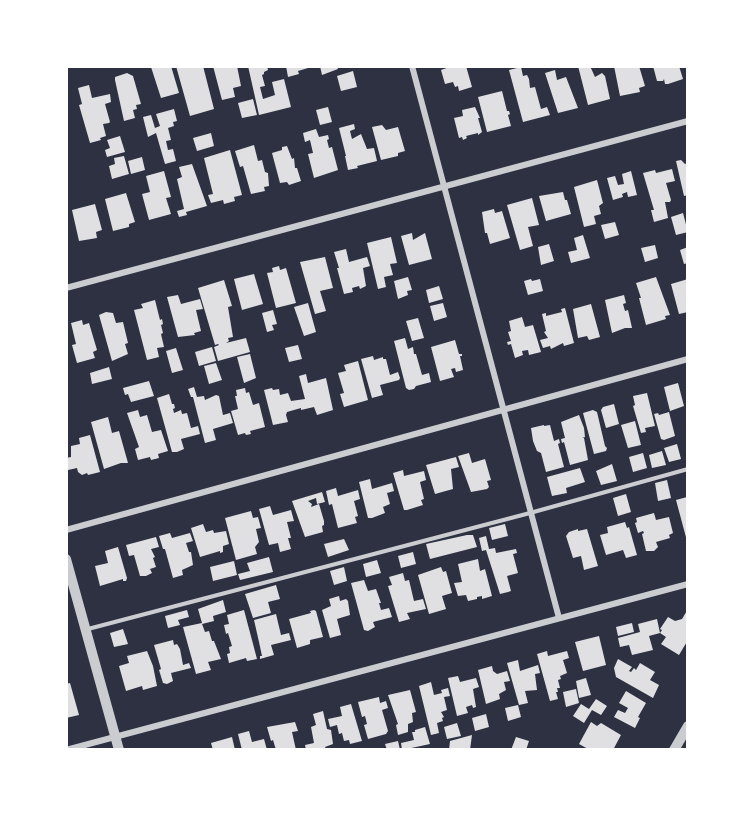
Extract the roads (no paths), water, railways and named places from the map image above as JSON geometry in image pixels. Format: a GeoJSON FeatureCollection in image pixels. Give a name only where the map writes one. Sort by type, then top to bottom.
{"type":"FeatureCollection","features":[{"type":"Feature","properties":{"kind":"street"},"geometry":{"type":"LineString","coordinates":[[412,66],[559,618]]}},
{"type":"Feature","properties":{"kind":"street"},"geometry":{"type":"LineString","coordinates":[[66,288],[688,121]]}},
{"type":"Feature","properties":{"kind":"street"},"geometry":{"type":"LineString","coordinates":[[66,530],[688,359]]}},
{"type":"Feature","properties":{"kind":"street"},"geometry":{"type":"LineString","coordinates":[[66,559],[119,750]]}},
{"type":"Feature","properties":{"kind":"street"},"geometry":{"type":"LineString","coordinates":[[66,750],[688,584]]}},
{"type":"Feature","properties":{"kind":"street"},"geometry":{"type":"LineString","coordinates":[[674,750],[688,726]]}},
{"type":"Feature","properties":{"kind":"lane"},"geometry":{"type":"LineString","coordinates":[[85,630],[688,469]]}}]}
